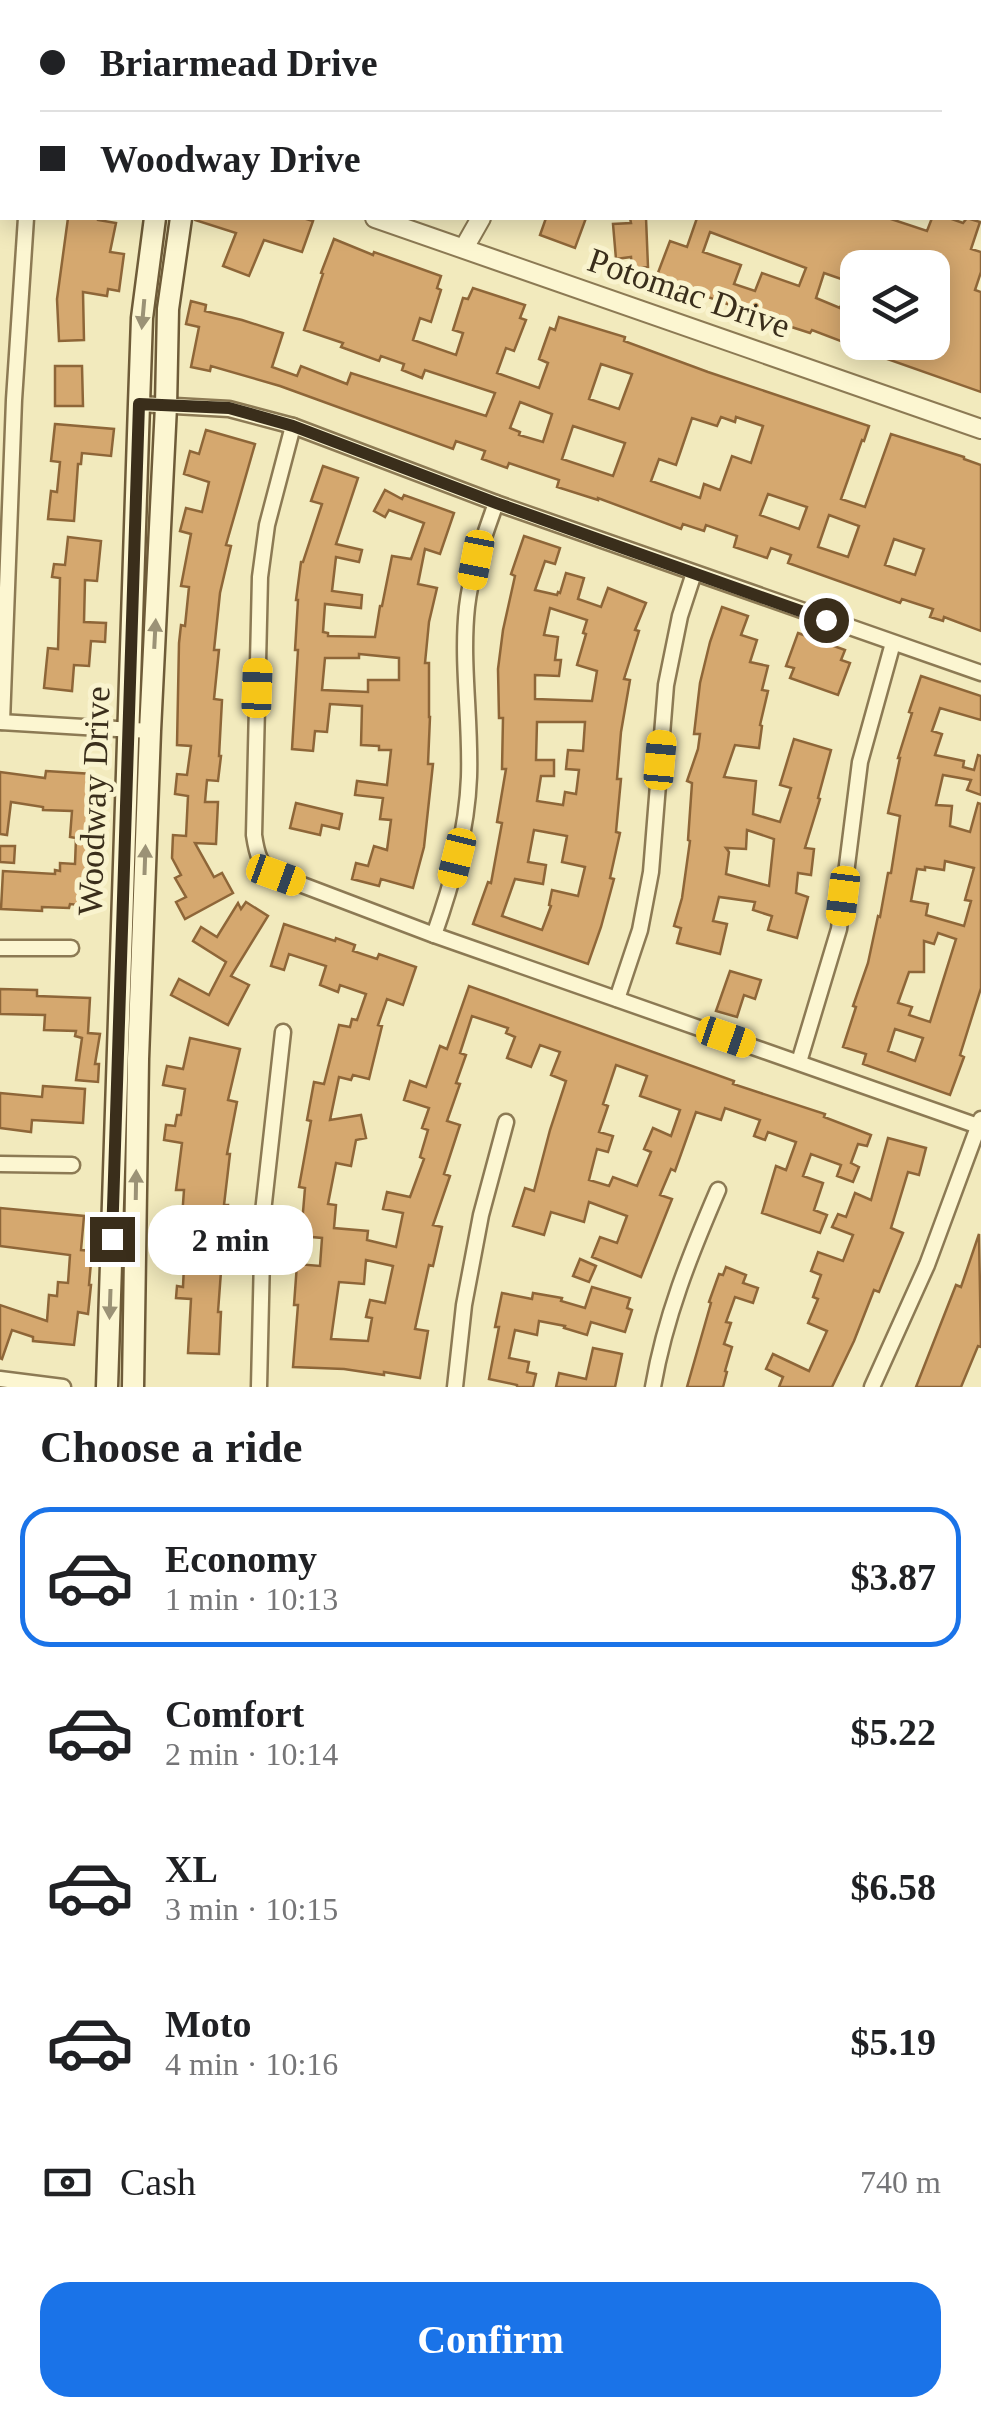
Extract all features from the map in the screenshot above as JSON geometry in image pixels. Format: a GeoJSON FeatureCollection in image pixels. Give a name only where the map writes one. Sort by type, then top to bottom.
{"type":"FeatureCollection","features":[{"type":"Feature","properties":{"kind":"main road","name":"Woodway Drive"},"geometry":{"type":"LineString","coordinates":[[107,1387],[128,1058],[140,731],[142,318],[156,220]]}},
{"type":"Feature","properties":{"kind":"main road","name":"Woodway Drive"},"geometry":{"type":"LineString","coordinates":[[140,731],[166,406],[168,309],[181,220]]}},
{"type":"Feature","properties":{"kind":"main road","name":"Woodway Drive"},"geometry":{"type":"LineString","coordinates":[[128,1058],[133,1387]]}},
{"type":"Feature","properties":{"kind":"street"},"geometry":{"type":"LineString","coordinates":[[26,220],[1,722],[140,731]]}},
{"type":"Feature","properties":{"kind":"street","name":"Potomac Drive"},"geometry":{"type":"LineString","coordinates":[[381,220],[981,429]]}},
{"type":"Feature","properties":{"kind":"street"},"geometry":{"type":"LineString","coordinates":[[464,248],[480,220]]}},
{"type":"Feature","properties":{"kind":"street"},"geometry":{"type":"LineString","coordinates":[[139,404],[229,408],[293,426],[496,503],[981,674]]}},
{"type":"Feature","properties":{"kind":"street"},"geometry":{"type":"LineString","coordinates":[[293,426],[267,526],[260,578],[254,836],[262,866],[276,875],[434,935],[980,1122],[926,1265],[872,1387]]}},
{"type":"Feature","properties":{"kind":"street"},"geometry":{"type":"LineString","coordinates":[[434,935],[457,858],[469,778],[467,605],[476,560],[496,503]]}},
{"type":"Feature","properties":{"kind":"street"},"geometry":{"type":"LineString","coordinates":[[617,999],[640,930],[666,685],[680,616],[694,573]]}},
{"type":"Feature","properties":{"kind":"street"},"geometry":{"type":"LineString","coordinates":[[800,1062],[839,929],[860,762],[892,643]]}},
{"type":"Feature","properties":{"kind":"street"},"geometry":{"type":"LineString","coordinates":[[0,948],[71,948]]}},
{"type":"Feature","properties":{"kind":"street"},"geometry":{"type":"LineString","coordinates":[[259,1387],[263,1212],[283,1032]]}},
{"type":"Feature","properties":{"kind":"street"},"geometry":{"type":"LineString","coordinates":[[455,1387],[464,1305],[481,1215],[506,1122]]}},
{"type":"Feature","properties":{"kind":"street"},"geometry":{"type":"LineString","coordinates":[[0,1164],[72,1165]]}},
{"type":"Feature","properties":{"kind":"street"},"geometry":{"type":"LineString","coordinates":[[653,1387],[663,1334],[679,1282],[718,1190]]}},
{"type":"Feature","properties":{"kind":"street"},"geometry":{"type":"LineString","coordinates":[[0,1379],[64,1387]]}},
{"type":"Feature","properties":{"kind":"building"},"geometry":{"type":"Polygon","coordinates":[[[68,220],[116,223],[110,252],[124,254],[119,291],[108,289],[107,296],[83,292],[84,340],[59,341],[57,299],[68,220]]]}},
{"type":"Feature","properties":{"kind":"building"},"geometry":{"type":"Polygon","coordinates":[[[195,220],[313,221],[302,252],[264,240],[249,276],[223,266],[236,233],[195,220]]]}},
{"type":"Feature","properties":{"kind":"building"},"geometry":{"type":"Polygon","coordinates":[[[545,220],[585,220],[575,248],[540,235],[545,220]]]}},
{"type":"Feature","properties":{"kind":"building"},"geometry":{"type":"Polygon","coordinates":[[[630,220],[646,220],[648,267],[632,269],[631,257],[616,259],[613,224],[631,223],[630,220]]]}},
{"type":"Feature","properties":{"kind":"building"},"geometry":{"type":"Polygon","coordinates":[[[696,220],[894,220],[927,231],[931,220],[980,222],[971,249],[981,252],[981,272],[975,290],[981,292],[981,392],[890,360],[950,360],[950,250],[840,250],[840,279],[824,273],[816,298],[840,308],[840,341],[656,278],[670,241],[687,247],[696,220]],[[710,232],[703,252],[741,265],[734,284],[755,291],[762,273],[799,286],[806,268],[710,232]]]}},
{"type":"Feature","properties":{"kind":"building"},"geometry":{"type":"Polygon","coordinates":[[[334,239],[441,276],[431,322],[420,318],[413,340],[456,355],[463,333],[453,330],[463,298],[468,299],[473,288],[525,305],[520,318],[526,320],[514,351],[506,348],[497,373],[539,388],[548,363],[539,359],[550,328],[555,330],[559,317],[625,337],[624,341],[708,372],[869,426],[841,499],[865,507],[891,434],[981,465],[981,631],[944,617],[943,621],[930,617],[933,609],[902,599],[900,603],[788,563],[791,555],[771,548],[767,558],[734,547],[737,536],[706,525],[704,531],[683,524],[681,529],[557,487],[559,480],[509,463],[507,468],[482,459],[485,451],[456,441],[453,449],[280,386],[211,366],[210,371],[191,367],[199,327],[186,324],[191,301],[206,305],[205,311],[283,333],[272,367],[297,376],[301,366],[347,384],[351,373],[486,416],[495,393],[425,370],[422,378],[402,370],[404,364],[381,356],[379,361],[304,330],[334,239]],[[601,364],[589,399],[619,409],[632,374],[601,364]],[[520,402],[510,428],[519,435],[543,442],[552,414],[520,402]],[[721,417],[717,426],[692,418],[676,465],[659,459],[651,481],[700,498],[704,484],[720,490],[732,456],[751,463],[763,426],[736,417],[735,422],[721,417]],[[573,426],[562,459],[613,476],[625,443],[573,426]],[[768,494],[760,515],[799,529],[807,507],[768,494]],[[829,515],[818,547],[848,557],[859,526],[829,515]],[[894,539],[885,565],[915,575],[924,549],[894,539]]]}},
{"type":"Feature","properties":{"kind":"building"},"geometry":{"type":"Polygon","coordinates":[[[55,366],[82,366],[83,406],[55,406],[55,366]]]}},
{"type":"Feature","properties":{"kind":"building"},"geometry":{"type":"Polygon","coordinates":[[[55,424],[114,429],[111,456],[82,453],[74,521],[48,519],[51,491],[57,492],[60,462],[51,461],[55,424]]]}},
{"type":"Feature","properties":{"kind":"building"},"geometry":{"type":"Polygon","coordinates":[[[206,430],[255,444],[226,545],[231,546],[220,593],[214,650],[219,650],[214,699],[222,700],[221,756],[218,781],[207,780],[205,802],[218,802],[216,844],[195,843],[214,877],[222,873],[233,893],[185,919],[176,902],[186,897],[175,878],[181,875],[172,858],[173,835],[186,836],[188,796],[175,794],[177,774],[187,775],[191,746],[177,745],[179,643],[189,587],[181,586],[191,534],[180,531],[186,508],[202,512],[209,482],[184,474],[190,451],[199,454],[206,430]]]}},
{"type":"Feature","properties":{"kind":"building"},"geometry":{"type":"Polygon","coordinates":[[[323,466],[358,478],[336,544],[362,550],[359,562],[336,557],[332,591],[362,595],[361,608],[325,604],[323,632],[328,636],[375,637],[392,556],[411,559],[424,523],[389,510],[385,517],[374,511],[385,490],[402,499],[404,495],[454,513],[440,554],[425,549],[418,584],[437,588],[425,663],[429,663],[428,764],[433,764],[424,847],[413,888],[381,879],[379,886],[352,879],[356,863],[368,866],[374,846],[387,850],[391,820],[380,819],[383,798],[355,795],[357,781],[387,785],[391,750],[361,745],[362,706],[330,704],[327,732],[315,731],[313,751],[292,749],[298,650],[296,600],[301,562],[322,504],[311,501],[323,466]],[[359,654],[359,658],[325,658],[322,690],[368,692],[368,680],[399,680],[399,658],[359,654]]]}},
{"type":"Feature","properties":{"kind":"building"},"geometry":{"type":"Polygon","coordinates":[[[524,536],[560,548],[555,564],[545,561],[535,590],[557,595],[566,573],[584,578],[578,599],[601,607],[608,588],[646,603],[635,630],[639,631],[624,679],[630,680],[617,779],[621,779],[616,832],[620,833],[610,878],[614,879],[588,964],[473,924],[488,882],[491,883],[502,823],[497,822],[506,769],[502,769],[503,718],[499,718],[498,669],[515,576],[511,574],[524,536]],[[550,608],[544,635],[558,637],[555,660],[561,660],[559,676],[535,675],[535,699],[592,701],[597,671],[577,665],[587,620],[550,608]],[[537,722],[536,760],[554,760],[554,776],[541,776],[537,801],[563,805],[565,792],[576,794],[579,770],[566,769],[568,750],[583,751],[585,722],[537,722]],[[534,830],[528,862],[546,865],[543,884],[515,879],[502,916],[542,930],[552,890],[578,896],[585,867],[562,862],[567,836],[534,830]]]}},
{"type":"Feature","properties":{"kind":"building"},"geometry":{"type":"Polygon","coordinates":[[[68,537],[101,541],[97,581],[85,580],[84,622],[106,623],[105,642],[91,641],[89,666],[74,665],[72,691],[44,688],[48,648],[58,649],[60,578],[52,577],[54,564],[65,565],[68,537]]]}},
{"type":"Feature","properties":{"kind":"building"},"geometry":{"type":"Polygon","coordinates":[[[722,607],[748,616],[741,635],[757,640],[750,662],[768,666],[762,690],[768,691],[759,748],[735,745],[724,777],[756,781],[753,814],[780,822],[791,788],[780,785],[794,739],[831,750],[805,848],[814,849],[811,875],[798,873],[796,893],[808,897],[797,938],[768,930],[772,916],[753,910],[755,902],[719,897],[713,921],[727,924],[720,954],[677,943],[681,928],[674,926],[690,841],[692,783],[687,781],[698,749],[700,734],[694,734],[710,642],[722,607]],[[747,830],[746,849],[726,848],[726,874],[769,886],[774,839],[747,830]]]}},
{"type":"Feature","properties":{"kind":"building"},"geometry":{"type":"Polygon","coordinates":[[[798,633],[845,650],[841,660],[850,663],[838,695],[790,678],[794,668],[786,666],[798,633]]]}},
{"type":"Feature","properties":{"kind":"building"},"geometry":{"type":"Polygon","coordinates":[[[921,676],[981,696],[981,720],[940,708],[932,731],[942,734],[935,755],[964,761],[963,767],[974,770],[978,755],[981,756],[981,795],[967,790],[971,780],[943,775],[936,805],[952,806],[950,826],[970,832],[978,803],[981,804],[981,988],[950,1095],[863,1064],[866,1054],[843,1047],[891,873],[900,816],[888,813],[898,758],[912,713],[909,712],[921,676]],[[945,861],[944,870],[917,869],[911,901],[928,904],[926,915],[964,926],[971,901],[965,900],[974,868],[945,861]],[[938,933],[934,944],[924,941],[924,972],[909,972],[898,1003],[912,1007],[909,1015],[930,1022],[956,939],[938,933]],[[895,1029],[888,1051],[915,1061],[923,1038],[895,1029]]]}},
{"type":"Feature","properties":{"kind":"building"},"geometry":{"type":"Polygon","coordinates":[[[46,771],[93,774],[88,846],[95,847],[90,906],[70,904],[69,908],[42,907],[42,911],[1,909],[3,871],[55,874],[55,870],[60,871],[60,863],[75,864],[76,838],[70,837],[72,811],[43,810],[11,802],[7,835],[0,834],[0,772],[45,778],[46,771]]]}},
{"type":"Feature","properties":{"kind":"building"},"geometry":{"type":"Polygon","coordinates":[[[296,803],[342,814],[339,829],[322,825],[320,835],[290,828],[296,803]]]}},
{"type":"Feature","properties":{"kind":"building"},"geometry":{"type":"Polygon","coordinates":[[[0,846],[15,846],[14,863],[0,862],[0,846]]]}},
{"type":"Feature","properties":{"kind":"building"},"geometry":{"type":"Polygon","coordinates":[[[246,902],[268,916],[231,976],[249,985],[228,1025],[171,995],[179,979],[209,995],[226,962],[193,941],[201,927],[217,937],[238,903],[241,909],[246,902]]]}},
{"type":"Feature","properties":{"kind":"building"},"geometry":{"type":"Polygon","coordinates":[[[284,924],[355,945],[353,951],[377,959],[379,954],[416,967],[403,1005],[387,999],[378,1025],[382,1026],[369,1079],[339,1077],[330,1120],[361,1115],[366,1138],[356,1140],[351,1166],[336,1163],[328,1204],[336,1205],[334,1228],[368,1231],[367,1240],[396,1247],[403,1213],[383,1209],[387,1192],[410,1197],[424,1159],[420,1157],[428,1130],[422,1128],[429,1108],[404,1100],[410,1081],[426,1087],[440,1046],[447,1049],[469,986],[825,1114],[824,1117],[871,1135],[867,1146],[858,1144],[851,1163],[859,1167],[853,1182],[837,1176],[841,1165],[811,1154],[803,1176],[823,1183],[814,1210],[827,1215],[820,1233],[762,1213],[776,1166],[786,1170],[796,1142],[768,1132],[765,1140],[754,1136],[760,1120],[725,1108],[721,1120],[696,1112],[675,1171],[671,1169],[660,1195],[672,1199],[641,1277],[592,1257],[600,1237],[617,1243],[627,1216],[589,1202],[584,1222],[551,1212],[544,1235],[513,1226],[525,1188],[534,1191],[566,1081],[551,1075],[560,1052],[540,1045],[531,1067],[507,1058],[515,1037],[506,1033],[508,1028],[472,1016],[460,1053],[466,1055],[456,1083],[460,1084],[447,1121],[460,1125],[444,1174],[450,1176],[433,1225],[442,1227],[415,1329],[428,1331],[420,1378],[293,1367],[297,1264],[320,1266],[322,1238],[301,1236],[305,1188],[299,1187],[314,1082],[324,1084],[339,1025],[350,1027],[352,1019],[357,1020],[366,994],[340,985],[338,992],[320,985],[326,966],[289,954],[284,970],[271,966],[284,924]],[[616,1065],[603,1104],[608,1106],[599,1132],[613,1136],[608,1152],[597,1149],[589,1180],[609,1186],[613,1177],[637,1186],[651,1152],[644,1149],[653,1128],[671,1136],[680,1110],[640,1096],[647,1076],[616,1065]],[[366,1260],[364,1284],[339,1282],[331,1339],[368,1341],[372,1318],[366,1317],[370,1300],[385,1303],[393,1266],[366,1260]]]}},
{"type":"Feature","properties":{"kind":"building"},"geometry":{"type":"Polygon","coordinates":[[[730,971],[761,980],[755,999],[744,995],[737,1017],[716,1011],[730,971]]]}},
{"type":"Feature","properties":{"kind":"building"},"geometry":{"type":"Polygon","coordinates":[[[0,989],[37,990],[37,996],[90,998],[88,1033],[100,1034],[95,1064],[99,1064],[98,1082],[76,1080],[82,1038],[75,1036],[76,1031],[44,1030],[45,1015],[0,1014],[0,989]]]}},
{"type":"Feature","properties":{"kind":"building"},"geometry":{"type":"Polygon","coordinates":[[[190,1038],[240,1049],[228,1100],[237,1102],[227,1154],[226,1229],[216,1228],[214,1258],[222,1258],[219,1354],[188,1353],[191,1299],[176,1298],[177,1286],[183,1287],[185,1243],[165,1242],[166,1230],[181,1231],[184,1190],[176,1190],[182,1143],[164,1140],[166,1125],[175,1126],[177,1115],[181,1115],[185,1089],[163,1085],[167,1066],[183,1069],[190,1038]]]}},
{"type":"Feature","properties":{"kind":"building"},"geometry":{"type":"Polygon","coordinates":[[[43,1086],[85,1089],[83,1123],[32,1120],[31,1132],[0,1128],[0,1093],[42,1097],[43,1086]]]}},
{"type":"Feature","properties":{"kind":"building"},"geometry":{"type":"Polygon","coordinates":[[[888,1138],[926,1148],[919,1175],[908,1172],[891,1228],[903,1233],[879,1292],[874,1290],[832,1387],[779,1387],[783,1377],[766,1369],[773,1354],[809,1371],[827,1331],[808,1323],[818,1299],[813,1297],[821,1275],[811,1271],[818,1252],[843,1261],[853,1235],[832,1227],[838,1214],[846,1217],[855,1193],[871,1200],[888,1138]]]}},
{"type":"Feature","properties":{"kind":"building"},"geometry":{"type":"Polygon","coordinates":[[[0,1208],[84,1216],[81,1250],[92,1251],[91,1285],[88,1314],[78,1312],[74,1345],[33,1341],[33,1337],[12,1330],[0,1358],[0,1305],[47,1321],[49,1295],[57,1296],[58,1282],[68,1283],[70,1255],[0,1246],[0,1208]]]}},
{"type":"Feature","properties":{"kind":"building"},"geometry":{"type":"Polygon","coordinates":[[[979,1234],[981,1347],[978,1346],[961,1387],[916,1387],[956,1285],[961,1287],[979,1234]]]}},
{"type":"Feature","properties":{"kind":"building"},"geometry":{"type":"Polygon","coordinates":[[[580,1259],[596,1266],[589,1282],[573,1276],[580,1259]]]}},
{"type":"Feature","properties":{"kind":"building"},"geometry":{"type":"Polygon","coordinates":[[[726,1267],[746,1275],[743,1283],[758,1288],[753,1303],[735,1297],[726,1322],[731,1323],[724,1344],[732,1347],[723,1387],[687,1387],[709,1302],[719,1274],[723,1275],[726,1267]]]}},
{"type":"Feature","properties":{"kind":"building"},"geometry":{"type":"Polygon","coordinates":[[[592,1287],[630,1298],[627,1308],[632,1310],[625,1332],[591,1322],[587,1335],[539,1321],[537,1335],[515,1330],[509,1358],[529,1362],[527,1372],[536,1374],[533,1387],[489,1379],[502,1293],[532,1299],[533,1293],[562,1298],[561,1301],[585,1308],[592,1287]]]}},
{"type":"Feature","properties":{"kind":"building"},"geometry":{"type":"Polygon","coordinates":[[[593,1348],[622,1354],[615,1387],[556,1387],[559,1373],[586,1379],[593,1348]]]}},
{"type":"Feature","properties":{"kind":"route"},"geometry":{"type":"LineString","coordinates":[[112,1239],[139,404],[229,408],[293,426],[826,620]]}}]}
